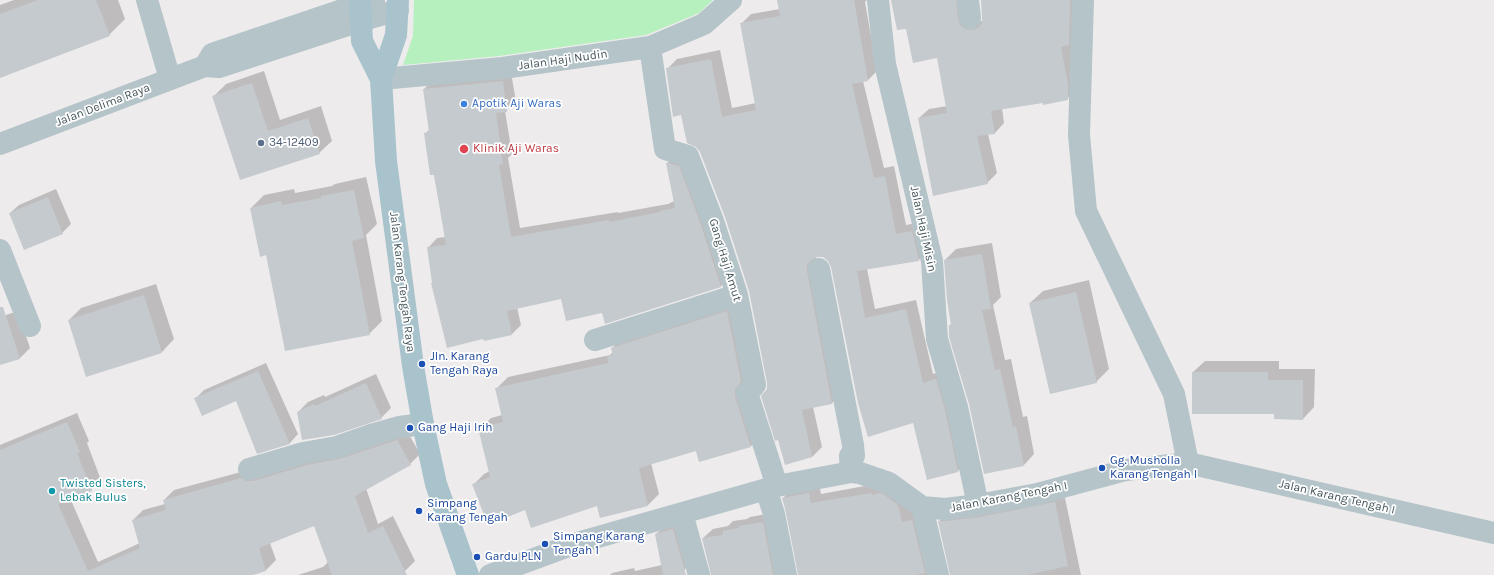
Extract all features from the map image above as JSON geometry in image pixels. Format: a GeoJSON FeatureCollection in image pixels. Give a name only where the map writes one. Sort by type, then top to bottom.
{"type":"FeatureCollection","features":[{"type":"Feature","properties":{"kind":"main road","name":"Jalan Karang Tengah Raya"},"geometry":{"type":"LineString","coordinates":[[398,5],[396,35],[381,79],[386,161],[413,366],[423,424],[436,484],[468,575]]}},
{"type":"Feature","properties":{"kind":"main road","name":"Jalan Karang Tengah Raya"},"geometry":{"type":"LineString","coordinates":[[364,6],[362,41],[381,79]]}},
{"type":"Feature","properties":{"kind":"street"},"geometry":{"type":"LineString","coordinates":[[147,0],[189,72]]}},
{"type":"Feature","properties":{"kind":"street","name":"Jalan Haji Nudin"},"geometry":{"type":"LineString","coordinates":[[381,79],[504,68],[650,47],[704,24],[731,0]]}},
{"type":"Feature","properties":{"kind":"street","name":"Jalan Haji Misin"},"geometry":{"type":"LineString","coordinates":[[878,0],[886,64],[932,262],[937,339],[957,407],[978,505]]}},
{"type":"Feature","properties":{"kind":"street"},"geometry":{"type":"LineString","coordinates":[[1083,0],[1079,135],[1086,211],[1174,394],[1188,463]]}},
{"type":"Feature","properties":{"kind":"street","name":"Jalan Delima Raya"},"geometry":{"type":"LineString","coordinates":[[0,144],[189,72],[219,68],[364,6],[398,5]]}},
{"type":"Feature","properties":{"kind":"street","name":"Gang Haji Amut"},"geometry":{"type":"LineString","coordinates":[[650,47],[665,149],[688,156],[713,220],[737,295],[755,385],[747,393],[772,488]]}},
{"type":"Feature","properties":{"kind":"street"},"geometry":{"type":"LineString","coordinates":[[0,250],[30,326]]}},
{"type":"Feature","properties":{"kind":"street"},"geometry":{"type":"LineString","coordinates":[[819,269],[853,445],[854,456],[850,456],[851,472]]}},
{"type":"Feature","properties":{"kind":"street"},"geometry":{"type":"LineString","coordinates":[[595,340],[737,295]]}},
{"type":"Feature","properties":{"kind":"street"},"geometry":{"type":"LineString","coordinates":[[249,469],[303,453],[337,447],[399,427],[423,424]]}},
{"type":"Feature","properties":{"kind":"street","name":"Jalan Karang Tengah I"},"geometry":{"type":"LineString","coordinates":[[922,507],[945,509],[978,505],[1037,494],[1126,470],[1188,463],[1494,533]]}},
{"type":"Feature","properties":{"kind":"street"},"geometry":{"type":"LineString","coordinates":[[490,575],[577,543],[682,513],[772,488],[851,472],[860,473],[890,483],[922,507],[938,575]]}},
{"type":"Feature","properties":{"kind":"street"},"geometry":{"type":"LineString","coordinates":[[772,488],[774,514],[786,575]]}},
{"type":"Feature","properties":{"kind":"street"},"geometry":{"type":"LineString","coordinates":[[682,513],[699,575]]}},
{"type":"Feature","properties":{"kind":"green space"},"geometry":{"type":"Polygon","coordinates":[[[414,0],[713,0],[699,13],[646,35],[499,56],[403,65],[413,36],[414,0]]]}},
{"type":"Feature","properties":{"kind":"building"},"geometry":{"type":"Polygon","coordinates":[[[38,0],[96,0],[110,36],[0,78],[0,14],[38,0]]]}},
{"type":"Feature","properties":{"kind":"building"},"geometry":{"type":"Polygon","coordinates":[[[777,0],[854,0],[868,81],[852,84],[874,178],[885,176],[896,234],[912,231],[919,261],[857,271],[865,318],[906,309],[923,383],[936,379],[945,410],[958,472],[927,480],[913,423],[868,437],[858,403],[831,267],[828,261],[823,257],[817,257],[811,260],[807,265],[807,271],[832,404],[802,410],[812,457],[785,465],[778,440],[775,441],[761,396],[767,389],[767,383],[749,291],[725,217],[700,152],[696,147],[687,143],[681,115],[673,117],[666,68],[711,59],[722,117],[756,110],[740,23],[780,16],[777,0]]]}},
{"type":"Feature","properties":{"kind":"building"},"geometry":{"type":"Polygon","coordinates":[[[891,0],[956,0],[960,25],[965,29],[971,30],[978,28],[982,23],[981,0],[1070,0],[1069,45],[1061,47],[1068,84],[1068,100],[1043,105],[1043,103],[991,111],[995,134],[977,136],[988,184],[933,196],[918,118],[947,113],[937,58],[913,63],[906,29],[897,30],[891,0]]]}},
{"type":"Feature","properties":{"kind":"building"},"geometry":{"type":"Polygon","coordinates":[[[503,81],[507,112],[496,113],[503,164],[499,165],[511,237],[609,220],[609,222],[675,208],[666,163],[668,163],[679,166],[701,225],[721,287],[605,324],[602,313],[566,321],[561,299],[507,311],[512,335],[484,341],[483,339],[447,348],[431,283],[427,247],[446,245],[434,175],[430,175],[424,133],[429,132],[423,89],[503,81]]]}},
{"type":"Feature","properties":{"kind":"building"},"geometry":{"type":"Polygon","coordinates":[[[252,83],[268,131],[308,118],[320,154],[240,180],[212,96],[252,83]]]}},
{"type":"Feature","properties":{"kind":"building"},"geometry":{"type":"Polygon","coordinates":[[[354,190],[364,238],[352,241],[370,335],[285,351],[266,255],[260,257],[250,208],[281,201],[282,205],[354,190]]]}},
{"type":"Feature","properties":{"kind":"building"},"geometry":{"type":"Polygon","coordinates":[[[48,197],[63,234],[24,250],[9,213],[48,197]]]}},
{"type":"Feature","properties":{"kind":"building"},"geometry":{"type":"Polygon","coordinates":[[[982,254],[991,309],[982,310],[995,370],[1000,369],[1013,427],[1016,426],[1024,466],[984,474],[969,404],[949,337],[949,325],[951,325],[947,300],[944,260],[982,254]]]}},
{"type":"Feature","properties":{"kind":"building"},"geometry":{"type":"Polygon","coordinates":[[[1076,292],[1097,383],[1050,394],[1029,303],[1076,292]]]}},
{"type":"Feature","properties":{"kind":"building"},"geometry":{"type":"Polygon","coordinates":[[[144,295],[162,353],[86,377],[68,320],[144,295]]]}},
{"type":"Feature","properties":{"kind":"building"},"geometry":{"type":"Polygon","coordinates":[[[0,307],[3,307],[20,359],[0,365],[0,307]]]}},
{"type":"Feature","properties":{"kind":"building"},"geometry":{"type":"Polygon","coordinates":[[[727,311],[741,381],[735,390],[735,397],[751,447],[699,462],[696,451],[639,468],[648,506],[600,518],[597,506],[531,528],[525,510],[488,525],[472,484],[490,477],[478,428],[503,422],[495,388],[608,363],[607,356],[613,355],[611,348],[727,311]]]}},
{"type":"Feature","properties":{"kind":"building"},"geometry":{"type":"Polygon","coordinates":[[[258,371],[290,444],[257,454],[236,401],[202,416],[194,398],[258,371]]]}},
{"type":"Feature","properties":{"kind":"building"},"geometry":{"type":"Polygon","coordinates":[[[1192,372],[1268,372],[1268,380],[1303,380],[1303,420],[1274,419],[1274,414],[1192,414],[1192,372]]]}},
{"type":"Feature","properties":{"kind":"building"},"geometry":{"type":"Polygon","coordinates":[[[366,383],[382,419],[334,435],[302,440],[297,412],[314,404],[315,406],[366,383]]]}},
{"type":"Feature","properties":{"kind":"building"},"geometry":{"type":"Polygon","coordinates":[[[67,422],[80,452],[77,453],[92,491],[58,504],[88,571],[140,548],[132,520],[166,510],[163,500],[241,478],[246,481],[253,481],[307,465],[339,459],[397,440],[411,465],[355,496],[368,533],[383,526],[407,575],[332,575],[314,526],[259,548],[266,571],[253,575],[0,575],[0,450],[67,422]]]}},
{"type":"Feature","properties":{"kind":"building"},"geometry":{"type":"Polygon","coordinates":[[[809,493],[811,503],[872,493],[872,495],[880,493],[883,494],[898,505],[902,522],[912,520],[925,573],[915,575],[798,575],[782,498],[809,493]]]}},
{"type":"Feature","properties":{"kind":"building"},"geometry":{"type":"Polygon","coordinates":[[[1055,502],[1068,566],[1027,575],[950,575],[938,521],[980,517],[1055,502]]]}},
{"type":"Feature","properties":{"kind":"building"},"geometry":{"type":"Polygon","coordinates":[[[763,522],[773,575],[711,575],[702,538],[723,535],[723,531],[739,528],[739,526],[763,522]]]}},
{"type":"Feature","properties":{"kind":"building"},"geometry":{"type":"Polygon","coordinates":[[[673,529],[686,575],[663,575],[655,534],[673,529]]]}},
{"type":"Feature","properties":{"kind":"place","name":"Apotik Aji Waras"},"geometry":{"type":"Point","coordinates":[464,104]}},
{"type":"Feature","properties":{"kind":"place","name":"34-12409"},"geometry":{"type":"Point","coordinates":[261,143]}},
{"type":"Feature","properties":{"kind":"place","name":"Klinik Aji Waras"},"geometry":{"type":"Point","coordinates":[464,149]}},
{"type":"Feature","properties":{"kind":"place","name":"Jln. Karang Tengah Raya"},"geometry":{"type":"Point","coordinates":[422,364]}},
{"type":"Feature","properties":{"kind":"place","name":"Gang Haji Irih"},"geometry":{"type":"Point","coordinates":[410,428]}},
{"type":"Feature","properties":{"kind":"place","name":"Gg. Musholla Karang Tengah I"},"geometry":{"type":"Point","coordinates":[1102,468]}},
{"type":"Feature","properties":{"kind":"place","name":"Twisted Sisters, Lebak Bulus"},"geometry":{"type":"Point","coordinates":[52,491]}},
{"type":"Feature","properties":{"kind":"place","name":"Simpang Karang Tengah"},"geometry":{"type":"Point","coordinates":[419,511]}},
{"type":"Feature","properties":{"kind":"place","name":"Simpang Karang Tengah 1"},"geometry":{"type":"Point","coordinates":[545,544]}},
{"type":"Feature","properties":{"kind":"place","name":"Gardu PLN"},"geometry":{"type":"Point","coordinates":[477,557]}}]}
